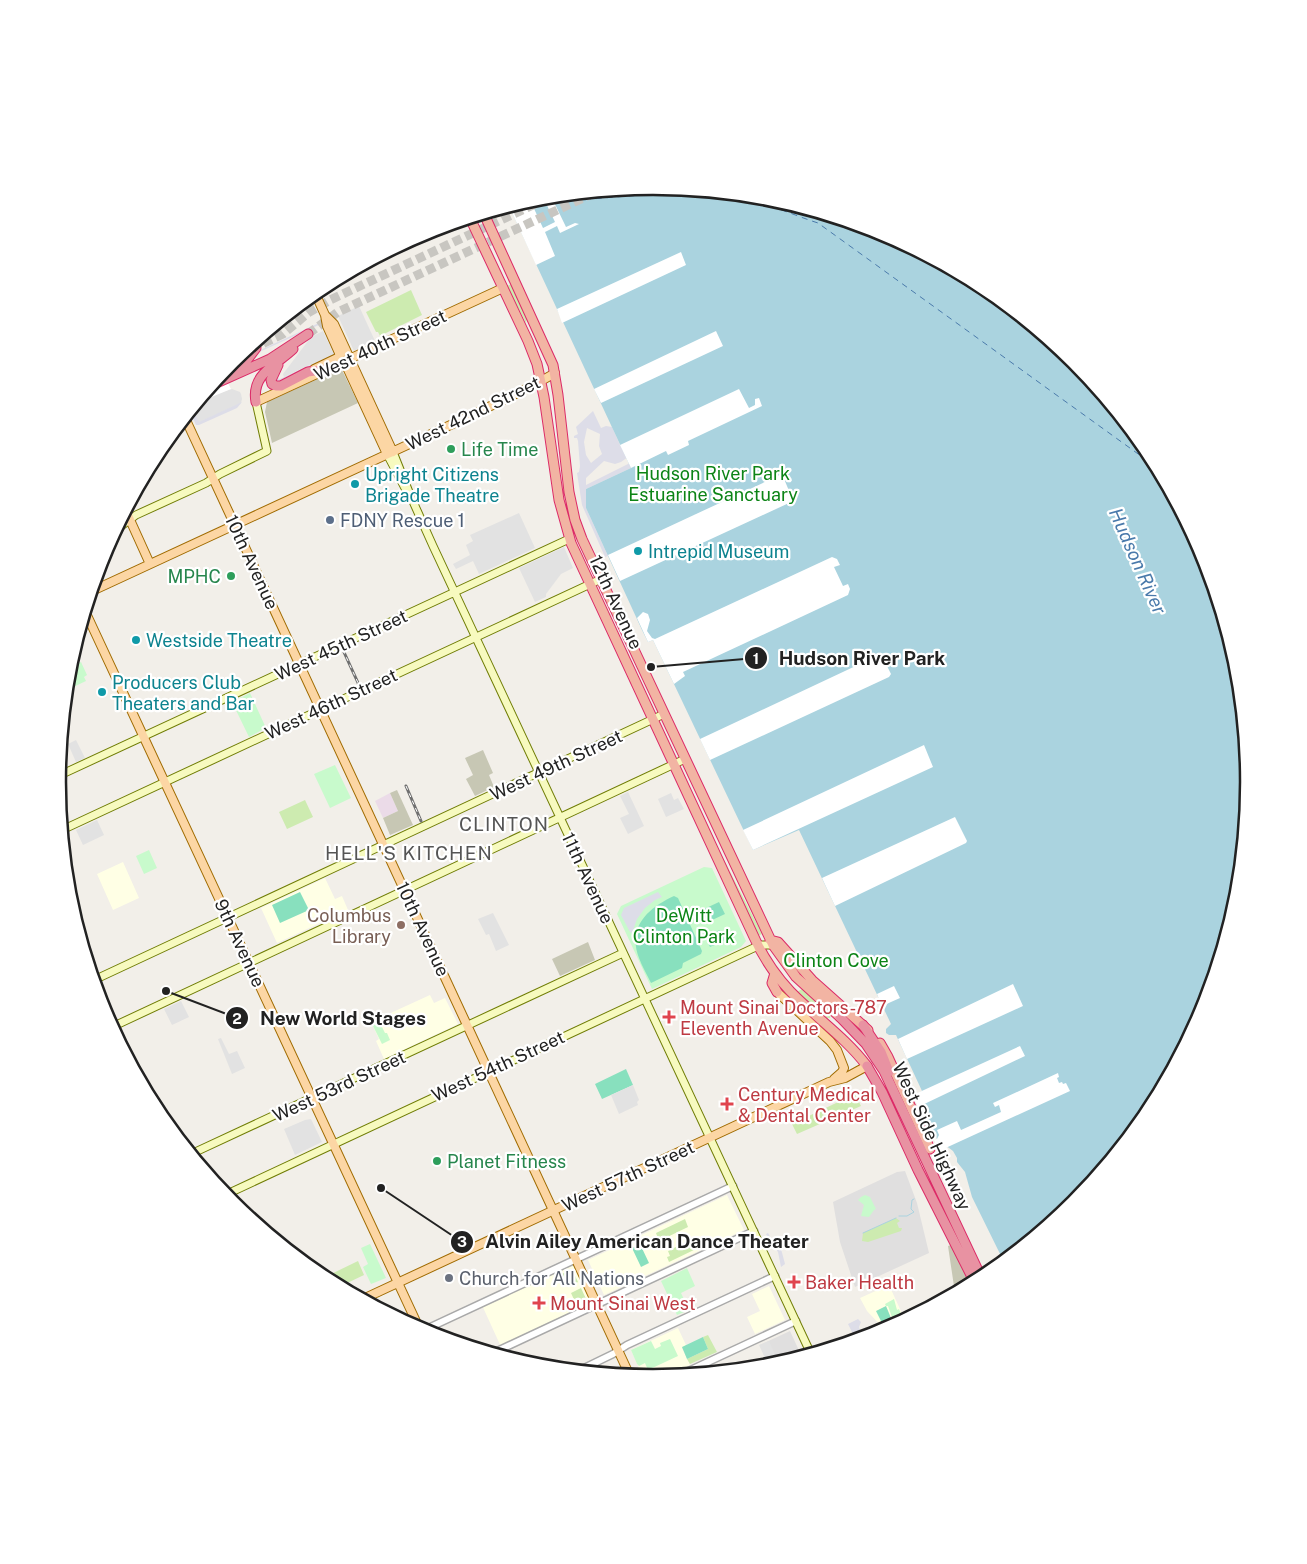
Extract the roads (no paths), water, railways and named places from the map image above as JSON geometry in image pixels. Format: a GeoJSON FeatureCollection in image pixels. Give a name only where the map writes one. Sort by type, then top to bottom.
{"type":"FeatureCollection","features":[{"type":"Feature","properties":{"kind":"highway","name":"12th Avenue"},"geometry":{"type":"LineString","coordinates":[[487,220],[544,342],[555,373],[571,503],[578,529],[600,579],[771,943],[796,977],[840,1017]]}},
{"type":"Feature","properties":{"kind":"highway","name":"12th Avenue"},"geometry":{"type":"LineString","coordinates":[[473,224],[530,344],[541,381],[559,500],[569,539],[758,946],[775,973],[791,992],[849,1045],[867,1066]]}},
{"type":"Feature","properties":{"kind":"highway"},"geometry":{"type":"LineString","coordinates":[[228,378],[275,356],[308,334],[259,378],[255,388],[256,402]]}},
{"type":"Feature","properties":{"kind":"highway"},"geometry":{"type":"LineString","coordinates":[[235,375],[251,355]]}},
{"type":"Feature","properties":{"kind":"highway"},"geometry":{"type":"LineString","coordinates":[[281,360],[271,377],[271,383],[274,385],[281,386],[308,372],[328,368]]}},
{"type":"Feature","properties":{"kind":"highway"},"geometry":{"type":"LineString","coordinates":[[626,663],[638,658]]}},
{"type":"Feature","properties":{"kind":"highway"},"geometry":{"type":"LineString","coordinates":[[771,943],[778,942],[810,978],[863,1025],[884,1049],[930,1149]]}},
{"type":"Feature","properties":{"kind":"highway"},"geometry":{"type":"LineString","coordinates":[[775,973],[772,983],[777,992]]}},
{"type":"Feature","properties":{"kind":"highway","name":"West Side Highway"},"geometry":{"type":"LineString","coordinates":[[840,1017],[871,1049],[892,1087],[978,1271]]}},
{"type":"Feature","properties":{"kind":"highway"},"geometry":{"type":"LineString","coordinates":[[863,1025],[886,1062],[892,1087]]}},
{"type":"Feature","properties":{"kind":"highway","name":"West Side Highway"},"geometry":{"type":"LineString","coordinates":[[867,1066],[878,1084],[918,1170],[972,1275]]}},
{"type":"Feature","properties":{"kind":"main road","name":"West 40th Street"},"geometry":{"type":"LineString","coordinates":[[308,372],[344,359],[503,288]]}},
{"type":"Feature","properties":{"kind":"main road","name":"11th Avenue"},"geometry":{"type":"LineString","coordinates":[[319,300],[326,315],[334,324],[344,359],[411,497],[808,1348]]}},
{"type":"Feature","properties":{"kind":"main road","name":"West 40th Street"},"geometry":{"type":"LineString","coordinates":[[256,402],[344,359]]}},
{"type":"Feature","properties":{"kind":"main road","name":"West 42nd Street"},"geometry":{"type":"LineString","coordinates":[[99,588],[390,453],[555,373]]}},
{"type":"Feature","properties":{"kind":"main road"},"geometry":{"type":"LineString","coordinates":[[127,522],[267,451],[256,402]]}},
{"type":"Feature","properties":{"kind":"main road","name":"10th Avenue"},"geometry":{"type":"LineString","coordinates":[[188,425],[626,1368]]}},
{"type":"Feature","properties":{"kind":"main road"},"geometry":{"type":"LineString","coordinates":[[130,520],[150,564]]}},
{"type":"Feature","properties":{"kind":"main road","name":"West 45th Street"},"geometry":{"type":"LineString","coordinates":[[67,772],[569,539]]}},
{"type":"Feature","properties":{"kind":"main road","name":"West 46th Street"},"geometry":{"type":"LineString","coordinates":[[69,827],[600,579]]}},
{"type":"Feature","properties":{"kind":"main road","name":"9th Avenue"},"geometry":{"type":"LineString","coordinates":[[89,619],[416,1319]]}},
{"type":"Feature","properties":{"kind":"main road","name":"West 49th Street"},"geometry":{"type":"LineString","coordinates":[[100,977],[664,714]]}},
{"type":"Feature","properties":{"kind":"main road"},"geometry":{"type":"LineString","coordinates":[[119,1024],[685,759]]}},
{"type":"Feature","properties":{"kind":"main road","name":"West 54th Street"},"geometry":{"type":"LineString","coordinates":[[233,1191],[644,998],[758,946],[771,943]]}},
{"type":"Feature","properties":{"kind":"main road","name":"West 53rd Street"},"geometry":{"type":"LineString","coordinates":[[198,1151],[623,953]]}},
{"type":"Feature","properties":{"kind":"main road"},"geometry":{"type":"LineString","coordinates":[[777,992],[830,1041],[837,1050],[844,1068],[842,1072],[829,1082]]}},
{"type":"Feature","properties":{"kind":"main road","name":"West 57th Street"},"geometry":{"type":"LineString","coordinates":[[369,1296],[829,1082],[845,1078],[867,1066]]}},
{"type":"Feature","properties":{"kind":"street"},"geometry":{"type":"LineString","coordinates":[[431,1326],[733,1186]]}},
{"type":"Feature","properties":{"kind":"street"},"geometry":{"type":"LineString","coordinates":[[502,1349],[754,1231]]}},
{"type":"Feature","properties":{"kind":"street"},"geometry":{"type":"LineString","coordinates":[[588,1365],[775,1276]]}},
{"type":"Feature","properties":{"kind":"street"},"geometry":{"type":"LineString","coordinates":[[696,1368],[796,1321]]}},
{"type":"Feature","properties":{"kind":"water","name":"Hudson River"},"geometry":{"type":"Polygon","coordinates":[[[615,196],[692,196],[730,200],[768,206],[842,226],[878,239],[913,255],[947,273],[1011,316],[1041,340],[1069,367],[1095,395],[1142,456],[1180,522],[1210,593],[1221,630],[1236,705],[1241,782],[1239,820],[1236,859],[1221,934],[1210,971],[1196,1007],[1162,1076],[1142,1108],[1095,1169],[1069,1197],[1041,1224],[1001,1255],[972,1197],[965,1172],[957,1162],[953,1151],[937,1139],[917,1094],[922,1091],[896,1035],[886,1033],[886,1029],[891,1024],[799,830],[753,850],[653,640],[648,642],[642,630],[586,508],[586,489],[631,468],[512,213],[539,206],[615,196]]]}},
{"type":"Feature","properties":{"kind":"waterway"},"geometry":{"type":"LineString","coordinates":[[899,1216],[907,1216],[914,1212],[911,1209],[912,1200],[914,1199]]}},
{"type":"Feature","properties":{"kind":"waterway"},"geometry":{"type":"LineString","coordinates":[[863,1233],[896,1218]]}},
{"type":"Feature","properties":{"kind":"tunnel"},"geometry":{"type":"LineString","coordinates":[[308,334],[338,312],[579,200]]}},
{"type":"Feature","properties":{"kind":"tunnel"},"geometry":{"type":"LineString","coordinates":[[262,344],[283,334],[308,313],[330,300],[522,210]]}},
{"type":"Feature","properties":{"kind":"railway"},"geometry":{"type":"LineString","coordinates":[[343,650],[359,685]]}},
{"type":"Feature","properties":{"kind":"railway"},"geometry":{"type":"LineString","coordinates":[[406,786],[421,821]]}},
{"type":"Feature","properties":{"kind":"place","name":"Life Time"},"geometry":{"type":"Point","coordinates":[451,449]}},
{"type":"Feature","properties":{"kind":"place","name":"Upright Citizens Brigade Theatre"},"geometry":{"type":"Point","coordinates":[355,484]}},
{"type":"Feature","properties":{"kind":"place","name":"FDNY Rescue 1"},"geometry":{"type":"Point","coordinates":[330,520]}},
{"type":"Feature","properties":{"kind":"place","name":"Intrepid Museum"},"geometry":{"type":"Point","coordinates":[638,551]}},
{"type":"Feature","properties":{"kind":"place","name":"MPHC"},"geometry":{"type":"Point","coordinates":[231,576]}},
{"type":"Feature","properties":{"kind":"place","name":"Westside Theatre"},"geometry":{"type":"Point","coordinates":[136,640]}},
{"type":"Feature","properties":{"kind":"place","name":"Hudson River Park"},"geometry":{"type":"Point","coordinates":[651,667]}},
{"type":"Feature","properties":{"kind":"place","name":"Producers Club Theaters and Bar"},"geometry":{"type":"Point","coordinates":[102,692]}},
{"type":"Feature","properties":{"kind":"place","name":"Columbus Library"},"geometry":{"type":"Point","coordinates":[401,925]}},
{"type":"Feature","properties":{"kind":"place","name":"New World Stages"},"geometry":{"type":"Point","coordinates":[166,991]}},
{"type":"Feature","properties":{"kind":"place","name":"Mount Sinai Doctors-787 Eleventh Avenue"},"geometry":{"type":"Point","coordinates":[669,1017]}},
{"type":"Feature","properties":{"kind":"place","name":"Century Medical & Dental Center"},"geometry":{"type":"Point","coordinates":[727,1104]}},
{"type":"Feature","properties":{"kind":"place","name":"Planet Fitness"},"geometry":{"type":"Point","coordinates":[437,1161]}},
{"type":"Feature","properties":{"kind":"place","name":"Alvin Ailey American Dance Theater"},"geometry":{"type":"Point","coordinates":[381,1188]}},
{"type":"Feature","properties":{"kind":"place","name":"Church for All Nations"},"geometry":{"type":"Point","coordinates":[449,1278]}},
{"type":"Feature","properties":{"kind":"place","name":"Baker Health"},"geometry":{"type":"Point","coordinates":[794,1282]}},
{"type":"Feature","properties":{"kind":"place","name":"Mount Sinai West"},"geometry":{"type":"Point","coordinates":[539,1303]}},
{"type":"Feature","properties":{"kind":"district","name":"CLINTON"},"geometry":{"type":"Point","coordinates":[504,824]}},
{"type":"Feature","properties":{"kind":"district","name":"HELL'S KITCHEN"},"geometry":{"type":"Point","coordinates":[409,853]}},
{"type":"Feature","properties":{"kind":"park label","name":"Hudson River Park Estuarine Sanctuary"},"geometry":{"type":"Point","coordinates":[713,483]}},
{"type":"Feature","properties":{"kind":"park label","name":"DeWitt Clinton Park"},"geometry":{"type":"Point","coordinates":[684,925]}},
{"type":"Feature","properties":{"kind":"park label","name":"Clinton Cove"},"geometry":{"type":"Point","coordinates":[836,960]}}]}
